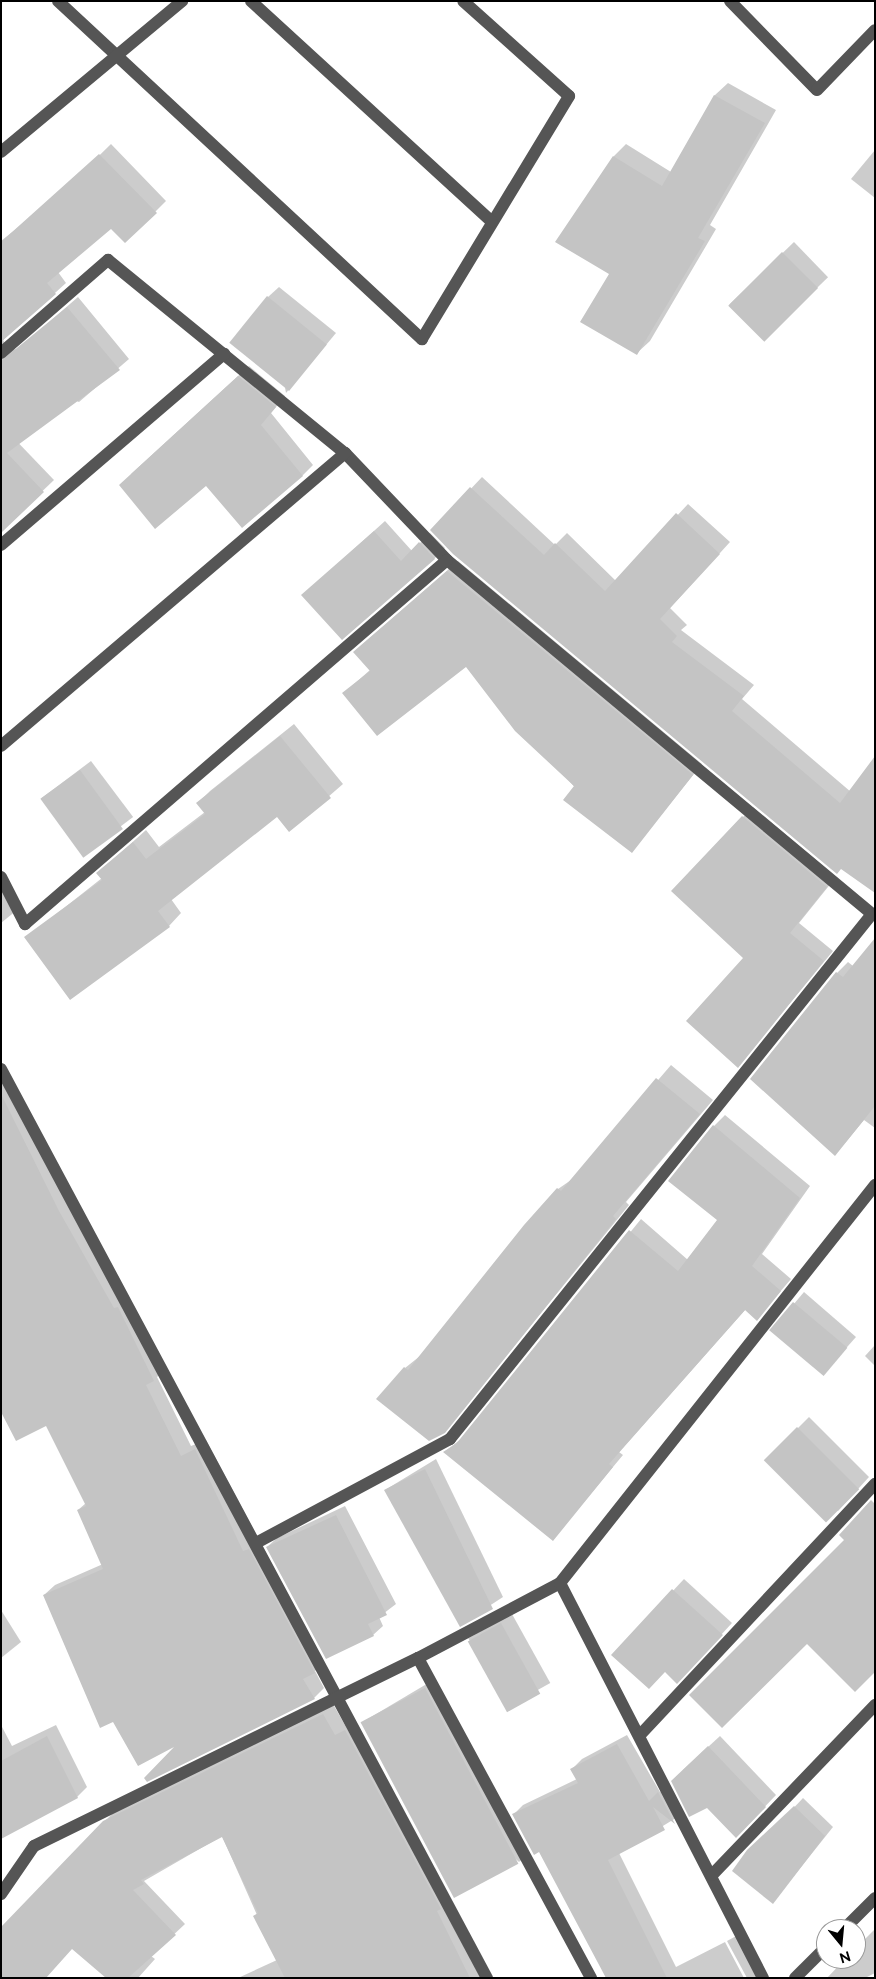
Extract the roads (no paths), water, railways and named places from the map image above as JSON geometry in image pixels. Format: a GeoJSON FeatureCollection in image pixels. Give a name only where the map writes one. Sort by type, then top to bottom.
{"type":"FeatureCollection","features":[{"type":"Feature","properties":{"kind":"street"},"geometry":{"type":"LineString","coordinates":[[58,1],[115,57],[422,339],[491,221],[569,96],[463,1]]}},
{"type":"Feature","properties":{"kind":"street"},"geometry":{"type":"LineString","coordinates":[[1,152],[182,1]]}},
{"type":"Feature","properties":{"kind":"street"},"geometry":{"type":"LineString","coordinates":[[251,1],[491,221]]}},
{"type":"Feature","properties":{"kind":"street"},"geometry":{"type":"LineString","coordinates":[[730,1],[817,90],[875,30]]}},
{"type":"Feature","properties":{"kind":"street"},"geometry":{"type":"LineString","coordinates":[[1,353],[108,260],[346,454],[447,560],[872,914],[450,1439],[256,1543]]}},
{"type":"Feature","properties":{"kind":"street"},"geometry":{"type":"LineString","coordinates":[[1,545],[224,354]]}},
{"type":"Feature","properties":{"kind":"street"},"geometry":{"type":"LineString","coordinates":[[1,746],[346,454]]}},
{"type":"Feature","properties":{"kind":"street"},"geometry":{"type":"LineString","coordinates":[[1,877],[25,924],[447,560]]}},
{"type":"Feature","properties":{"kind":"street"},"geometry":{"type":"LineString","coordinates":[[1,1069],[487,1978]]}},
{"type":"Feature","properties":{"kind":"street"},"geometry":{"type":"LineString","coordinates":[[1,1894],[34,1846],[336,1695],[418,1658],[560,1583],[875,1185]]}},
{"type":"Feature","properties":{"kind":"street"},"geometry":{"type":"LineString","coordinates":[[640,1736],[875,1484]]}},
{"type":"Feature","properties":{"kind":"street"},"geometry":{"type":"LineString","coordinates":[[560,1583],[712,1875],[763,1978]]}},
{"type":"Feature","properties":{"kind":"street"},"geometry":{"type":"LineString","coordinates":[[418,1658],[591,1978]]}},
{"type":"Feature","properties":{"kind":"street"},"geometry":{"type":"LineString","coordinates":[[712,1875],[875,1705]]}},
{"type":"Feature","properties":{"kind":"street"},"geometry":{"type":"LineString","coordinates":[[854,1919],[875,1898]]}},
{"type":"Feature","properties":{"kind":"street"},"geometry":{"type":"LineString","coordinates":[[795,1978],[816,1957]]}}]}
